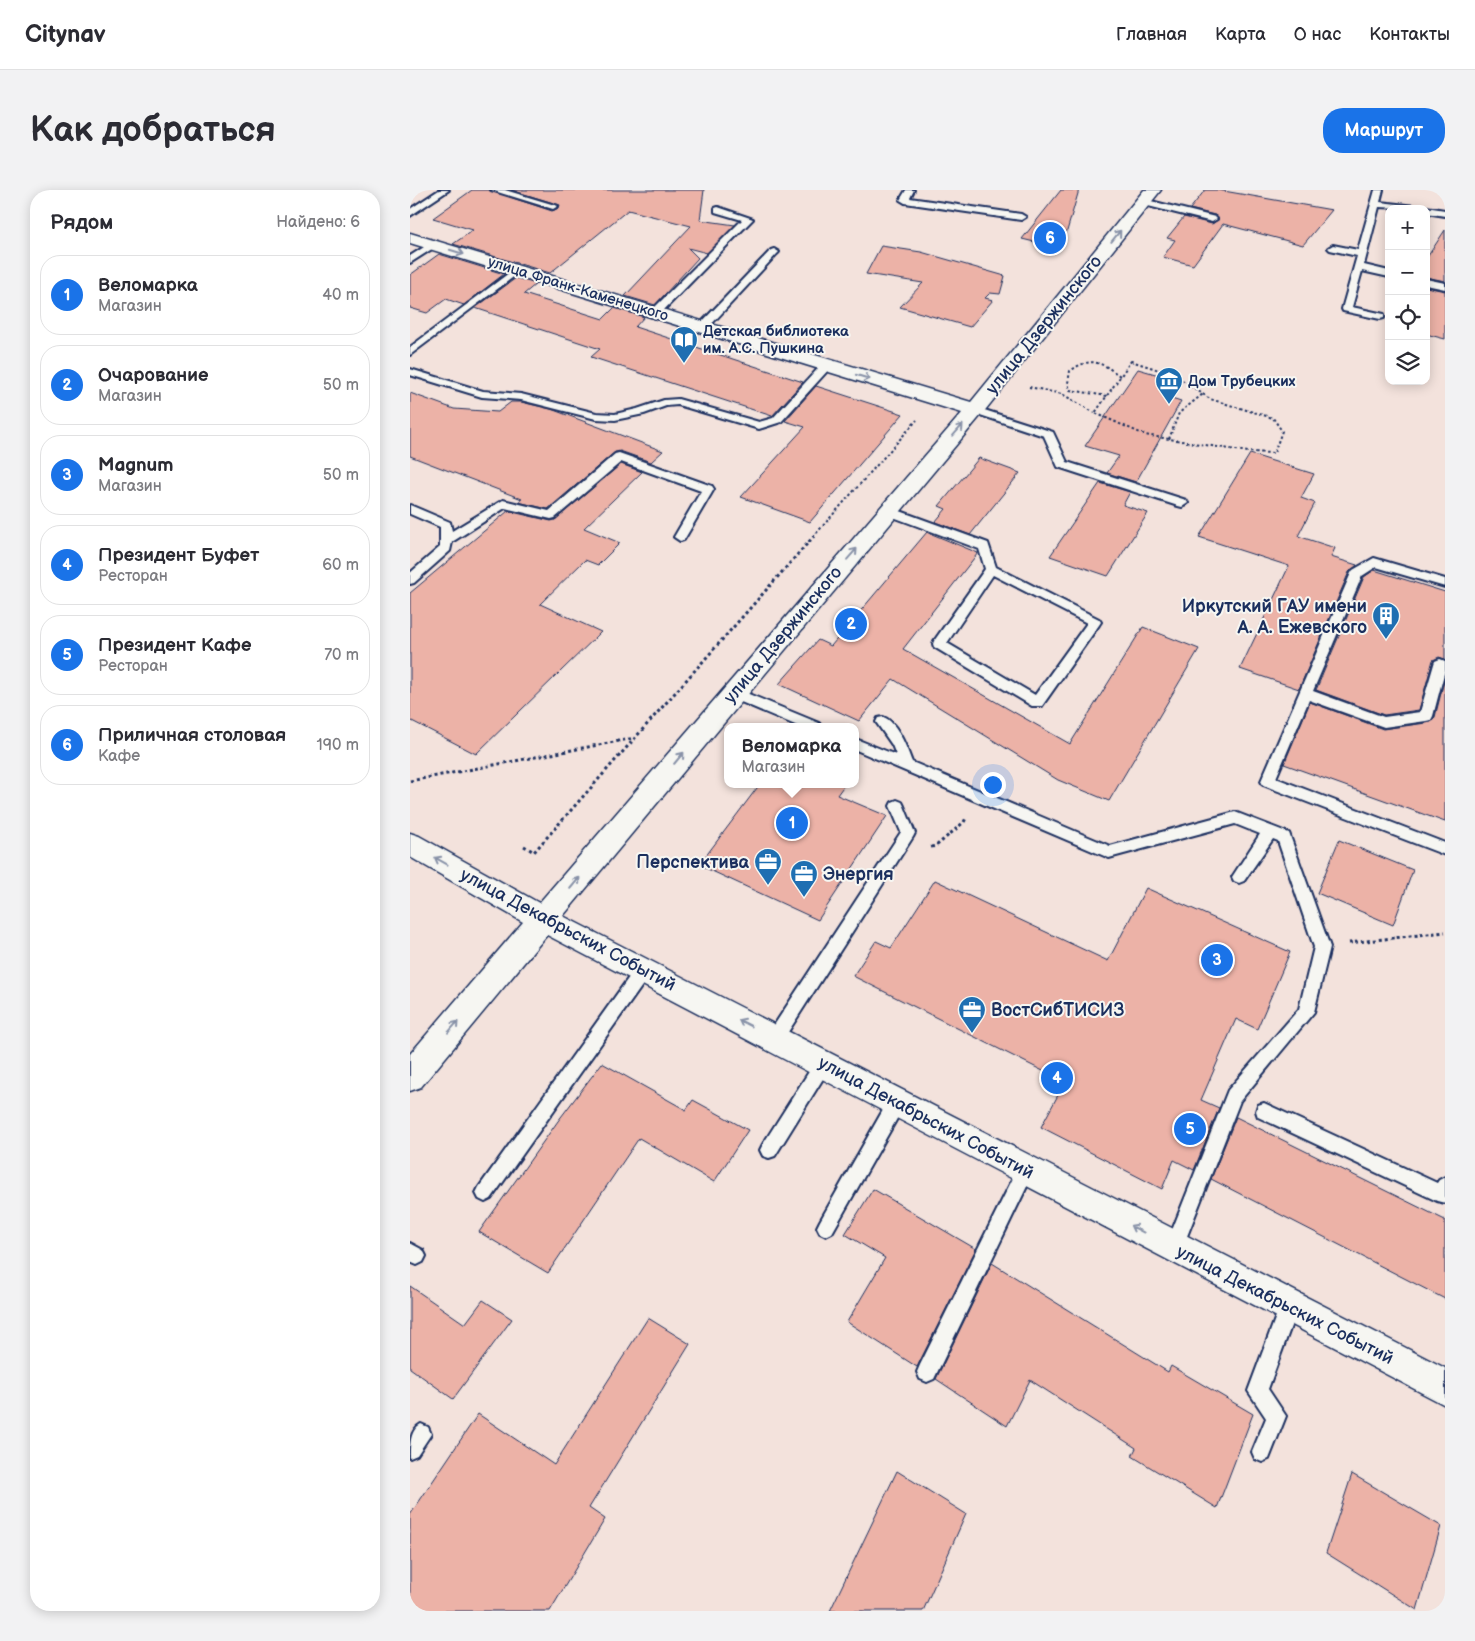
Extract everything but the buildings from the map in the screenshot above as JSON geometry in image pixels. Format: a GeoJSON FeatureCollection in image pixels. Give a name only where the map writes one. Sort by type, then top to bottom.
{"type":"FeatureCollection","features":[{"type":"Feature","properties":{"kind":"main road","name":"улица Дзержинского"},"geometry":{"type":"LineString","coordinates":[[416,1060],[544,920],[734,692],[975,410],[1148,196]]}},
{"type":"Feature","properties":{"kind":"main road","name":"улица Франк-Каменецкого"},"geometry":{"type":"LineString","coordinates":[[410,238],[975,410]]}},
{"type":"Feature","properties":{"kind":"main road","name":"улица Декабрьских Событий"},"geometry":{"type":"LineString","coordinates":[[410,844],[544,920],[775,1038],[1174,1248],[1445,1387]]}},
{"type":"Feature","properties":{"kind":"lane"},"geometry":{"type":"LineString","coordinates":[[410,214],[445,190]]}},
{"type":"Feature","properties":{"kind":"lane"},"geometry":{"type":"LineString","coordinates":[[495,190],[552,206]]}},
{"type":"Feature","properties":{"kind":"lane"},"geometry":{"type":"LineString","coordinates":[[910,190],[905,200],[1021,217]]}},
{"type":"Feature","properties":{"kind":"lane"},"geometry":{"type":"LineString","coordinates":[[1379,190],[1347,309],[1380,316]]}},
{"type":"Feature","properties":{"kind":"lane"},"geometry":{"type":"LineString","coordinates":[[1148,196],[1212,219]]}},
{"type":"Feature","properties":{"kind":"lane"},"geometry":{"type":"LineString","coordinates":[[1375,204],[1385,205]]}},
{"type":"Feature","properties":{"kind":"lane"},"geometry":{"type":"LineString","coordinates":[[655,313],[748,219],[718,210]]}},
{"type":"Feature","properties":{"kind":"lane"},"geometry":{"type":"LineString","coordinates":[[1430,211],[1445,213]]}},
{"type":"Feature","properties":{"kind":"lane"},"geometry":{"type":"LineString","coordinates":[[410,260],[432,245]]}},
{"type":"Feature","properties":{"kind":"lane"},"geometry":{"type":"LineString","coordinates":[[1333,248],[1362,254]]}},
{"type":"Feature","properties":{"kind":"lane"},"geometry":{"type":"LineString","coordinates":[[703,328],[774,252]]}},
{"type":"Feature","properties":{"kind":"lane"},"geometry":{"type":"LineString","coordinates":[[1358,267],[1385,273]]}},
{"type":"Feature","properties":{"kind":"lane"},"geometry":{"type":"LineString","coordinates":[[410,352],[517,270]]}},
{"type":"Feature","properties":{"kind":"lane"},"geometry":{"type":"LineString","coordinates":[[1430,283],[1445,286]]}},
{"type":"Feature","properties":{"kind":"lane"},"geometry":{"type":"LineString","coordinates":[[410,372],[482,394],[521,396],[596,416],[615,417],[640,412],[664,403],[678,402],[759,426],[777,420],[827,365]]}},
{"type":"Feature","properties":{"kind":"lane"},"geometry":{"type":"LineString","coordinates":[[975,410],[1049,434],[1062,464],[1182,503]]}},
{"type":"Feature","properties":{"kind":"lane"},"geometry":{"type":"LineString","coordinates":[[446,540],[503,504],[551,515],[618,457],[708,489],[680,537]]}},
{"type":"Feature","properties":{"kind":"lane"},"geometry":{"type":"LineString","coordinates":[[410,509],[446,525],[446,548],[410,580]]}},
{"type":"Feature","properties":{"kind":"lane"},"geometry":{"type":"LineString","coordinates":[[889,511],[984,546],[991,569],[1095,622],[1037,702],[940,644],[991,569]]}},
{"type":"Feature","properties":{"kind":"lane"},"geometry":{"type":"LineString","coordinates":[[1445,583],[1374,562],[1357,573],[1268,782],[1445,849]]}},
{"type":"Feature","properties":{"kind":"lane"},"geometry":{"type":"LineString","coordinates":[[1306,694],[1384,722],[1426,716],[1440,664]]}},
{"type":"Feature","properties":{"kind":"lane"},"geometry":{"type":"LineString","coordinates":[[734,692],[805,723]]}},
{"type":"Feature","properties":{"kind":"lane"},"geometry":{"type":"LineString","coordinates":[[883,722],[898,743],[907,766]]}},
{"type":"Feature","properties":{"kind":"lane"},"geometry":{"type":"LineString","coordinates":[[859,745],[1109,852],[1235,818],[1284,837],[1322,947],[1306,1012],[1234,1096],[1174,1248]]}},
{"type":"Feature","properties":{"kind":"lane"},"geometry":{"type":"LineString","coordinates":[[775,1038],[908,833],[898,806]]}},
{"type":"Feature","properties":{"kind":"lane"},"geometry":{"type":"LineString","coordinates":[[1239,877],[1270,831]]}},
{"type":"Feature","properties":{"kind":"lane"},"geometry":{"type":"LineString","coordinates":[[485,1193],[643,971]]}},
{"type":"Feature","properties":{"kind":"lane"},"geometry":{"type":"LineString","coordinates":[[769,1150],[823,1064]]}},
{"type":"Feature","properties":{"kind":"lane"},"geometry":{"type":"LineString","coordinates":[[826,1228],[897,1102]]}},
{"type":"Feature","properties":{"kind":"lane"},"geometry":{"type":"LineString","coordinates":[[1264,1111],[1443,1195],[1445,1186]]}},
{"type":"Feature","properties":{"kind":"lane"},"geometry":{"type":"LineString","coordinates":[[927,1372],[1026,1170]]}},
{"type":"Feature","properties":{"kind":"lane"},"geometry":{"type":"LineString","coordinates":[[1262,1452],[1276,1416],[1258,1391],[1289,1307]]}},
{"type":"Feature","properties":{"kind":"path"},"geometry":{"type":"LineString","coordinates":[[1070,390],[1068,383],[1070,371],[1077,365],[1089,361],[1100,362],[1120,376]]}},
{"type":"Feature","properties":{"kind":"path"},"geometry":{"type":"LineString","coordinates":[[1021,385],[1062,394],[1096,413],[1145,435],[1248,452],[1274,453],[1282,431],[1273,418],[1210,400],[1175,375],[1131,361],[1096,413]]}},
{"type":"Feature","properties":{"kind":"path"},"geometry":{"type":"LineString","coordinates":[[1062,394],[1070,390],[1107,396]]}},
{"type":"Feature","properties":{"kind":"path"},"geometry":{"type":"LineString","coordinates":[[1169,439],[1179,413],[1203,394]]}},
{"type":"Feature","properties":{"kind":"path"},"geometry":{"type":"LineString","coordinates":[[524,846],[534,852],[920,417]]}},
{"type":"Feature","properties":{"kind":"path"},"geometry":{"type":"LineString","coordinates":[[410,781],[635,738]]}},
{"type":"Feature","properties":{"kind":"path"},"geometry":{"type":"LineString","coordinates":[[890,860],[936,846],[964,822],[974,795]]}},
{"type":"Feature","properties":{"kind":"path"},"geometry":{"type":"LineString","coordinates":[[1322,947],[1445,932]]}},
{"type":"Feature","properties":{"kind":"place","name":"Приличная столовая"},"geometry":{"type":"Point","coordinates":[1050,238]}},
{"type":"Feature","properties":{"kind":"place","name":"Детская библиотека им. А.С. Пушкина"},"geometry":{"type":"Point","coordinates":[684,364]}},
{"type":"Feature","properties":{"kind":"place","name":"Дом Трубецких"},"geometry":{"type":"Point","coordinates":[1169,405]}},
{"type":"Feature","properties":{"kind":"place","name":"Очарование"},"geometry":{"type":"Point","coordinates":[851,624]}},
{"type":"Feature","properties":{"kind":"place","name":"Иркутский ГАУ имени А. А. Ежевского"},"geometry":{"type":"Point","coordinates":[1386,640]}},
{"type":"Feature","properties":{"kind":"place","name":"Веломарка"},"geometry":{"type":"Point","coordinates":[792,823]}},
{"type":"Feature","properties":{"kind":"place","name":"Перспектива"},"geometry":{"type":"Point","coordinates":[768,886]}},
{"type":"Feature","properties":{"kind":"place","name":"Энергия"},"geometry":{"type":"Point","coordinates":[804,898]}},
{"type":"Feature","properties":{"kind":"place","name":"Magnum"},"geometry":{"type":"Point","coordinates":[1217,960]}},
{"type":"Feature","properties":{"kind":"place","name":"ВостСибТИСИЗ"},"geometry":{"type":"Point","coordinates":[972,1034]}},
{"type":"Feature","properties":{"kind":"place","name":"Президент Буфет"},"geometry":{"type":"Point","coordinates":[1057,1078]}},
{"type":"Feature","properties":{"kind":"place","name":"Президент Кафе"},"geometry":{"type":"Point","coordinates":[1190,1129]}}]}
